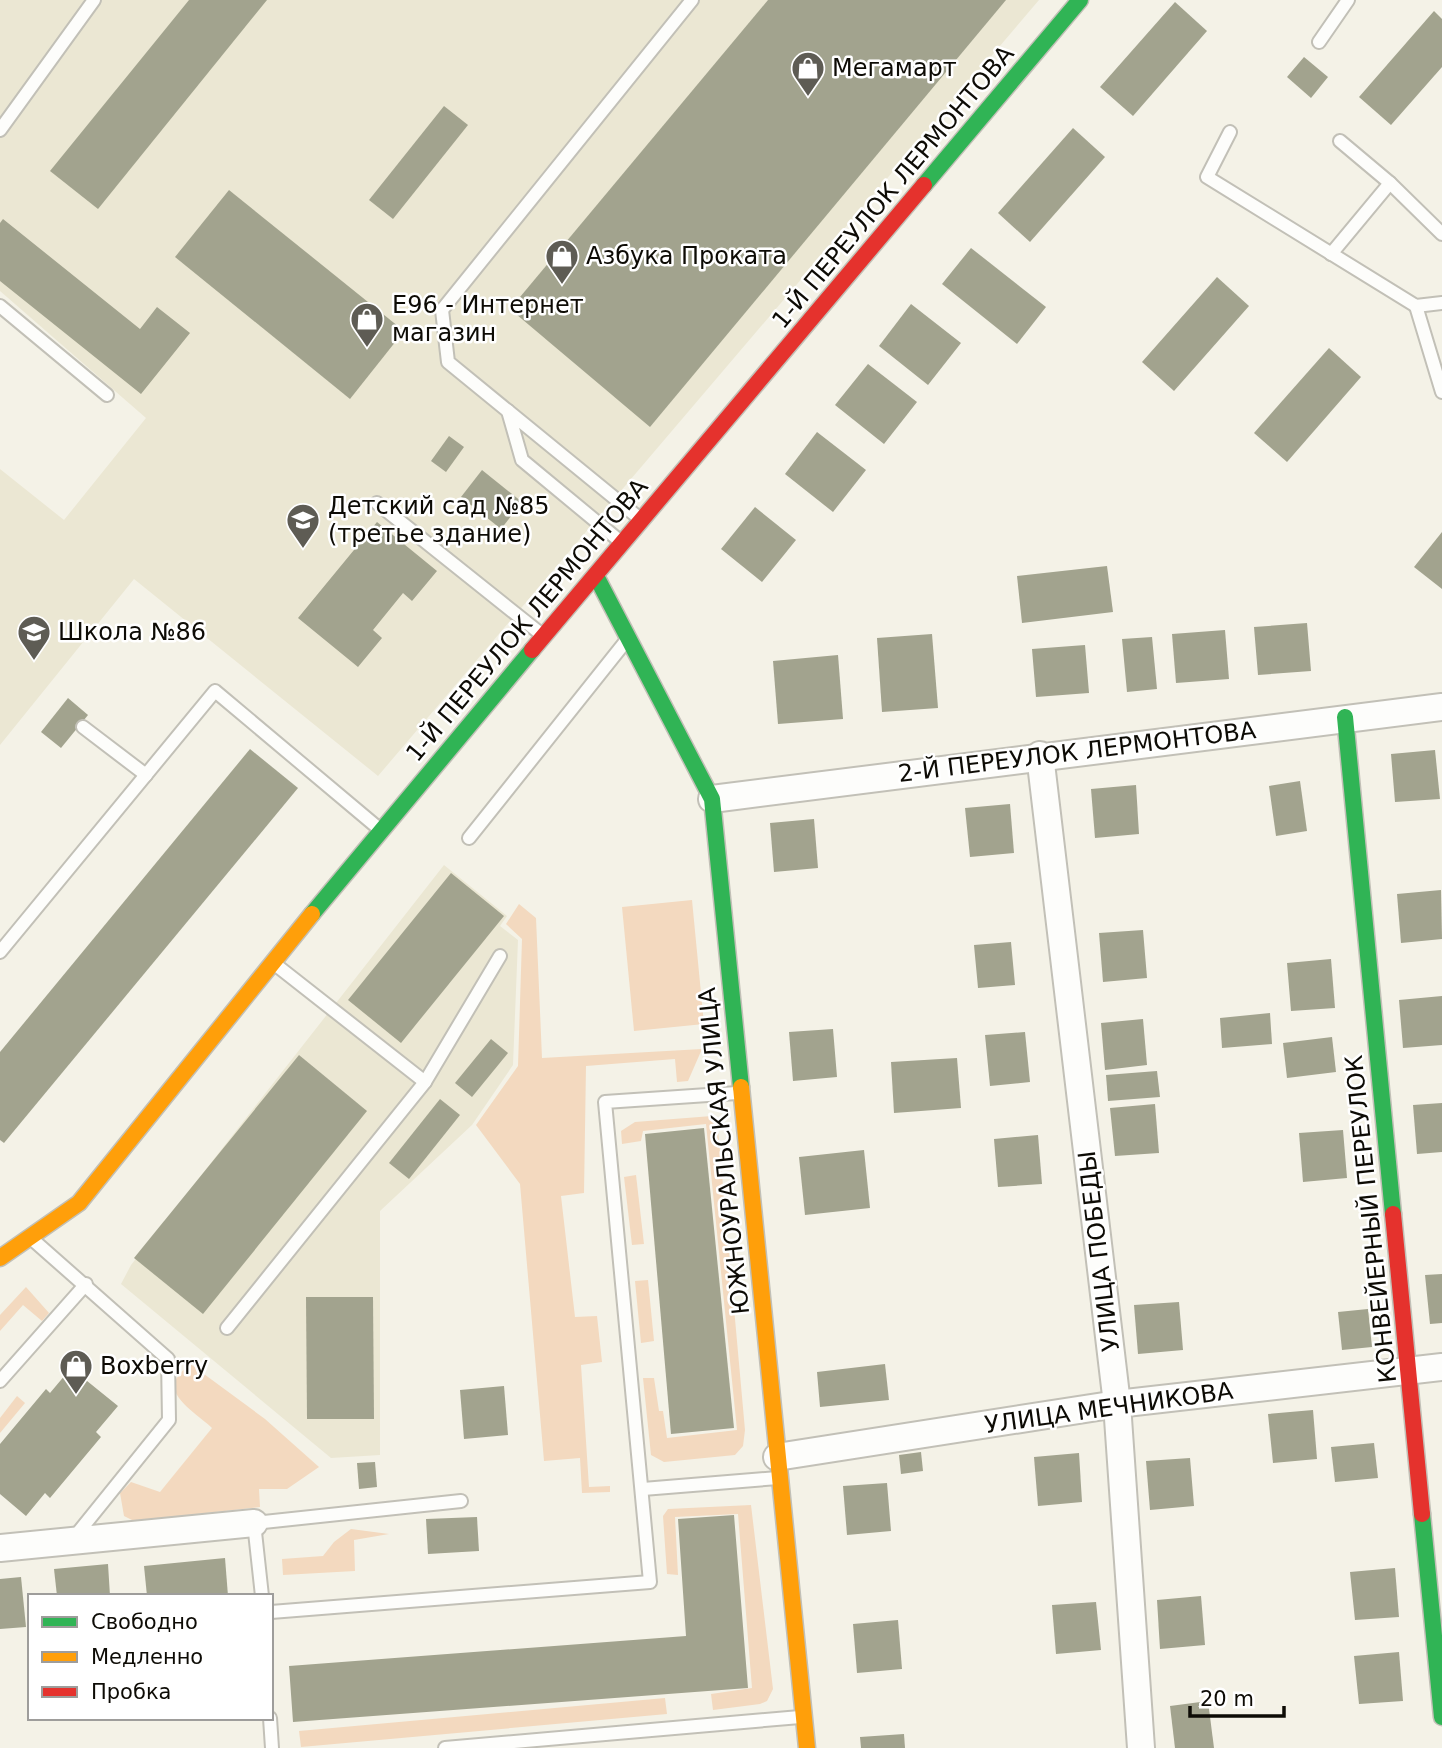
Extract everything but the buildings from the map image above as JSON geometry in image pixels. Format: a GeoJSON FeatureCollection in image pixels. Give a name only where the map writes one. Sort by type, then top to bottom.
{"type":"FeatureCollection","features":[{"type":"Feature","properties":{"kind":"street","name":"1-Й ПЕРЕУЛОК ЛЕРМОНТОВА"},"geometry":{"type":"LineString","coordinates":[[0,1258],[79,1203],[380,830],[1080,0]]}},
{"type":"Feature","properties":{"kind":"street","name":"ЮЖНОУРАЛЬСКАЯ УЛИЦА"},"geometry":{"type":"LineString","coordinates":[[596,576],[712,799],[807,1748]]}},
{"type":"Feature","properties":{"kind":"street","name":"2-Й ПЕРЕУЛОК ЛЕРМОНТОВА"},"geometry":{"type":"LineString","coordinates":[[712,799],[1040,755],[1442,707]]}},
{"type":"Feature","properties":{"kind":"street","name":"КОНВЕЙЕРНЫЙ ПЕРЕУЛОК"},"geometry":{"type":"LineString","coordinates":[[1345,718],[1442,1717]]}},
{"type":"Feature","properties":{"kind":"street","name":"УЛИЦА ПОБЕДЫ"},"geometry":{"type":"LineString","coordinates":[[1040,755],[1117,1404],[1141,1748]]}},
{"type":"Feature","properties":{"kind":"street","name":"УЛИЦА МЕЧНИКОВА"},"geometry":{"type":"LineString","coordinates":[[778,1468],[1117,1404],[1442,1367]]}},
{"type":"Feature","properties":{"kind":"street"},"geometry":{"type":"LineString","coordinates":[[0,1548],[254,1523]]}},
{"type":"Feature","properties":{"kind":"lane"},"geometry":{"type":"LineString","coordinates":[[0,130],[94,0]]}},
{"type":"Feature","properties":{"kind":"lane"},"geometry":{"type":"LineString","coordinates":[[642,520],[449,362],[442,310],[692,0]]}},
{"type":"Feature","properties":{"kind":"lane"},"geometry":{"type":"LineString","coordinates":[[1319,43],[1348,0]]}},
{"type":"Feature","properties":{"kind":"lane"},"geometry":{"type":"LineString","coordinates":[[1230,132],[1207,177],[1416,306],[1442,303]]}},
{"type":"Feature","properties":{"kind":"lane"},"geometry":{"type":"LineString","coordinates":[[1340,141],[1390,183],[1442,234]]}},
{"type":"Feature","properties":{"kind":"lane"},"geometry":{"type":"LineString","coordinates":[[1331,254],[1390,183]]}},
{"type":"Feature","properties":{"kind":"lane"},"geometry":{"type":"LineString","coordinates":[[0,306],[107,395]]}},
{"type":"Feature","properties":{"kind":"lane"},"geometry":{"type":"LineString","coordinates":[[1416,306],[1442,392]]}},
{"type":"Feature","properties":{"kind":"lane"},"geometry":{"type":"LineString","coordinates":[[508,411],[522,460],[623,543]]}},
{"type":"Feature","properties":{"kind":"lane"},"geometry":{"type":"LineString","coordinates":[[377,503],[544,636]]}},
{"type":"Feature","properties":{"kind":"lane"},"geometry":{"type":"LineString","coordinates":[[469,838],[628,638]]}},
{"type":"Feature","properties":{"kind":"lane"},"geometry":{"type":"LineString","coordinates":[[0,952],[215,691],[380,830]]}},
{"type":"Feature","properties":{"kind":"lane"},"geometry":{"type":"LineString","coordinates":[[83,727],[146,775]]}},
{"type":"Feature","properties":{"kind":"lane"},"geometry":{"type":"LineString","coordinates":[[226,1328],[425,1082],[500,956]]}},
{"type":"Feature","properties":{"kind":"lane"},"geometry":{"type":"LineString","coordinates":[[273,963],[425,1082]]}},
{"type":"Feature","properties":{"kind":"lane"},"geometry":{"type":"LineString","coordinates":[[273,1612],[650,1582],[605,1102],[741,1093]]}},
{"type":"Feature","properties":{"kind":"lane"},"geometry":{"type":"LineString","coordinates":[[30,1237],[168,1359],[169,1420],[72,1541]]}},
{"type":"Feature","properties":{"kind":"lane"},"geometry":{"type":"LineString","coordinates":[[0,1381],[86,1284]]}},
{"type":"Feature","properties":{"kind":"lane"},"geometry":{"type":"LineString","coordinates":[[643,1489],[778,1468]]}},
{"type":"Feature","properties":{"kind":"lane"},"geometry":{"type":"LineString","coordinates":[[262,1594],[254,1523],[461,1501]]}},
{"type":"Feature","properties":{"kind":"lane"},"geometry":{"type":"LineString","coordinates":[[445,1748],[804,1717]]}},
{"type":"Feature","properties":{"kind":"lane"},"geometry":{"type":"LineString","coordinates":[[270,1720],[272,1748]]}},
{"type":"Feature","properties":{"kind":"shaded area"},"geometry":{"type":"Polygon","coordinates":[[[0,0],[1039,0],[378,776],[134,579],[0,745],[0,469],[64,520],[146,418],[0,291],[0,0]]]}},
{"type":"Feature","properties":{"kind":"shaded area"},"geometry":{"type":"Polygon","coordinates":[[[444,865],[507,916],[500,926],[518,940],[513,1065],[472,1125],[380,1211],[380,1455],[331,1458],[121,1284],[131,1265],[444,865]]]}},
{"type":"Feature","properties":{"kind":"shaded area"},"geometry":{"type":"Polygon","coordinates":[[[692,900],[704,1024],[634,1031],[622,907],[692,900]]]}},
{"type":"Feature","properties":{"kind":"shaded area"},"geometry":{"type":"Polygon","coordinates":[[[519,904],[536,918],[542,1058],[702,1049],[688,1081],[677,1082],[675,1059],[586,1066],[584,1193],[561,1196],[575,1317],[597,1316],[602,1362],[581,1365],[589,1487],[610,1486],[610,1492],[582,1493],[580,1458],[544,1461],[520,1184],[476,1125],[518,1066],[522,939],[506,924],[519,904]]]}},
{"type":"Feature","properties":{"kind":"shaded area"},"geometry":{"type":"Polygon","coordinates":[[[712,1116],[718,1130],[745,1430],[743,1446],[735,1455],[664,1462],[651,1455],[643,1378],[654,1378],[659,1411],[663,1411],[667,1438],[737,1430],[706,1124],[643,1131],[641,1141],[622,1144],[621,1131],[635,1122],[712,1116]]]}},
{"type":"Feature","properties":{"kind":"shaded area"},"geometry":{"type":"Polygon","coordinates":[[[636,1175],[644,1244],[632,1245],[624,1177],[636,1175]]]}},
{"type":"Feature","properties":{"kind":"shaded area"},"geometry":{"type":"Polygon","coordinates":[[[648,1280],[654,1341],[641,1343],[635,1281],[648,1280]]]}},
{"type":"Feature","properties":{"kind":"shaded area"},"geometry":{"type":"Polygon","coordinates":[[[26,1287],[49,1313],[42,1321],[23,1305],[0,1331],[0,1315],[26,1287]]]}},
{"type":"Feature","properties":{"kind":"shaded area"},"geometry":{"type":"Polygon","coordinates":[[[189,1363],[265,1419],[319,1467],[287,1489],[259,1489],[260,1507],[134,1521],[124,1516],[120,1493],[131,1482],[160,1492],[212,1428],[181,1401],[174,1387],[176,1379],[189,1363]]]}},
{"type":"Feature","properties":{"kind":"shaded area"},"geometry":{"type":"Polygon","coordinates":[[[17,1396],[25,1403],[0,1433],[0,1418],[17,1396]]]}},
{"type":"Feature","properties":{"kind":"shaded area"},"geometry":{"type":"Polygon","coordinates":[[[751,1505],[773,1689],[767,1701],[760,1704],[713,1710],[711,1694],[752,1688],[738,1514],[675,1517],[678,1575],[667,1574],[663,1516],[668,1509],[751,1505]]]}},
{"type":"Feature","properties":{"kind":"shaded area"},"geometry":{"type":"Polygon","coordinates":[[[351,1529],[389,1534],[354,1540],[355,1571],[283,1575],[282,1559],[323,1556],[334,1542],[351,1529]]]}},
{"type":"Feature","properties":{"kind":"shaded area"},"geometry":{"type":"Polygon","coordinates":[[[665,1698],[667,1714],[301,1747],[299,1731],[665,1698]]]}},
{"type":"Feature","properties":{"kind":"traffic: fast"},"geometry":{"type":"LineString","coordinates":[[924,185],[1080,0]]}},
{"type":"Feature","properties":{"kind":"traffic: fast"},"geometry":{"type":"LineString","coordinates":[[596,576],[712,799],[741,1087]]}},
{"type":"Feature","properties":{"kind":"traffic: fast"},"geometry":{"type":"LineString","coordinates":[[312,914],[532,650]]}},
{"type":"Feature","properties":{"kind":"traffic: fast"},"geometry":{"type":"LineString","coordinates":[[1345,717],[1393,1214]]}},
{"type":"Feature","properties":{"kind":"traffic: fast"},"geometry":{"type":"LineString","coordinates":[[1422,1514],[1442,1717]]}},
{"type":"Feature","properties":{"kind":"traffic: slow"},"geometry":{"type":"LineString","coordinates":[[0,1258],[79,1203],[312,914]]}},
{"type":"Feature","properties":{"kind":"traffic: slow"},"geometry":{"type":"LineString","coordinates":[[741,1087],[807,1748]]}},
{"type":"Feature","properties":{"kind":"traffic: jam"},"geometry":{"type":"LineString","coordinates":[[532,650],[924,185]]}},
{"type":"Feature","properties":{"kind":"traffic: jam"},"geometry":{"type":"LineString","coordinates":[[1393,1214],[1422,1514]]}},
{"type":"Feature","properties":{"kind":"place","name":"Мегамарт"},"geometry":{"type":"Point","coordinates":[808,98]}},
{"type":"Feature","properties":{"kind":"place","name":"Азбука Проката"},"geometry":{"type":"Point","coordinates":[562,286]}},
{"type":"Feature","properties":{"kind":"place","name":"Е96 - Интернет магазин"},"geometry":{"type":"Point","coordinates":[367,349]}},
{"type":"Feature","properties":{"kind":"place","name":"Детский сад №85 (третье здание)"},"geometry":{"type":"Point","coordinates":[303,550]}},
{"type":"Feature","properties":{"kind":"place","name":"Школа №86"},"geometry":{"type":"Point","coordinates":[34,662]}},
{"type":"Feature","properties":{"kind":"place","name":"Boxberry"},"geometry":{"type":"Point","coordinates":[76,1396]}}]}
